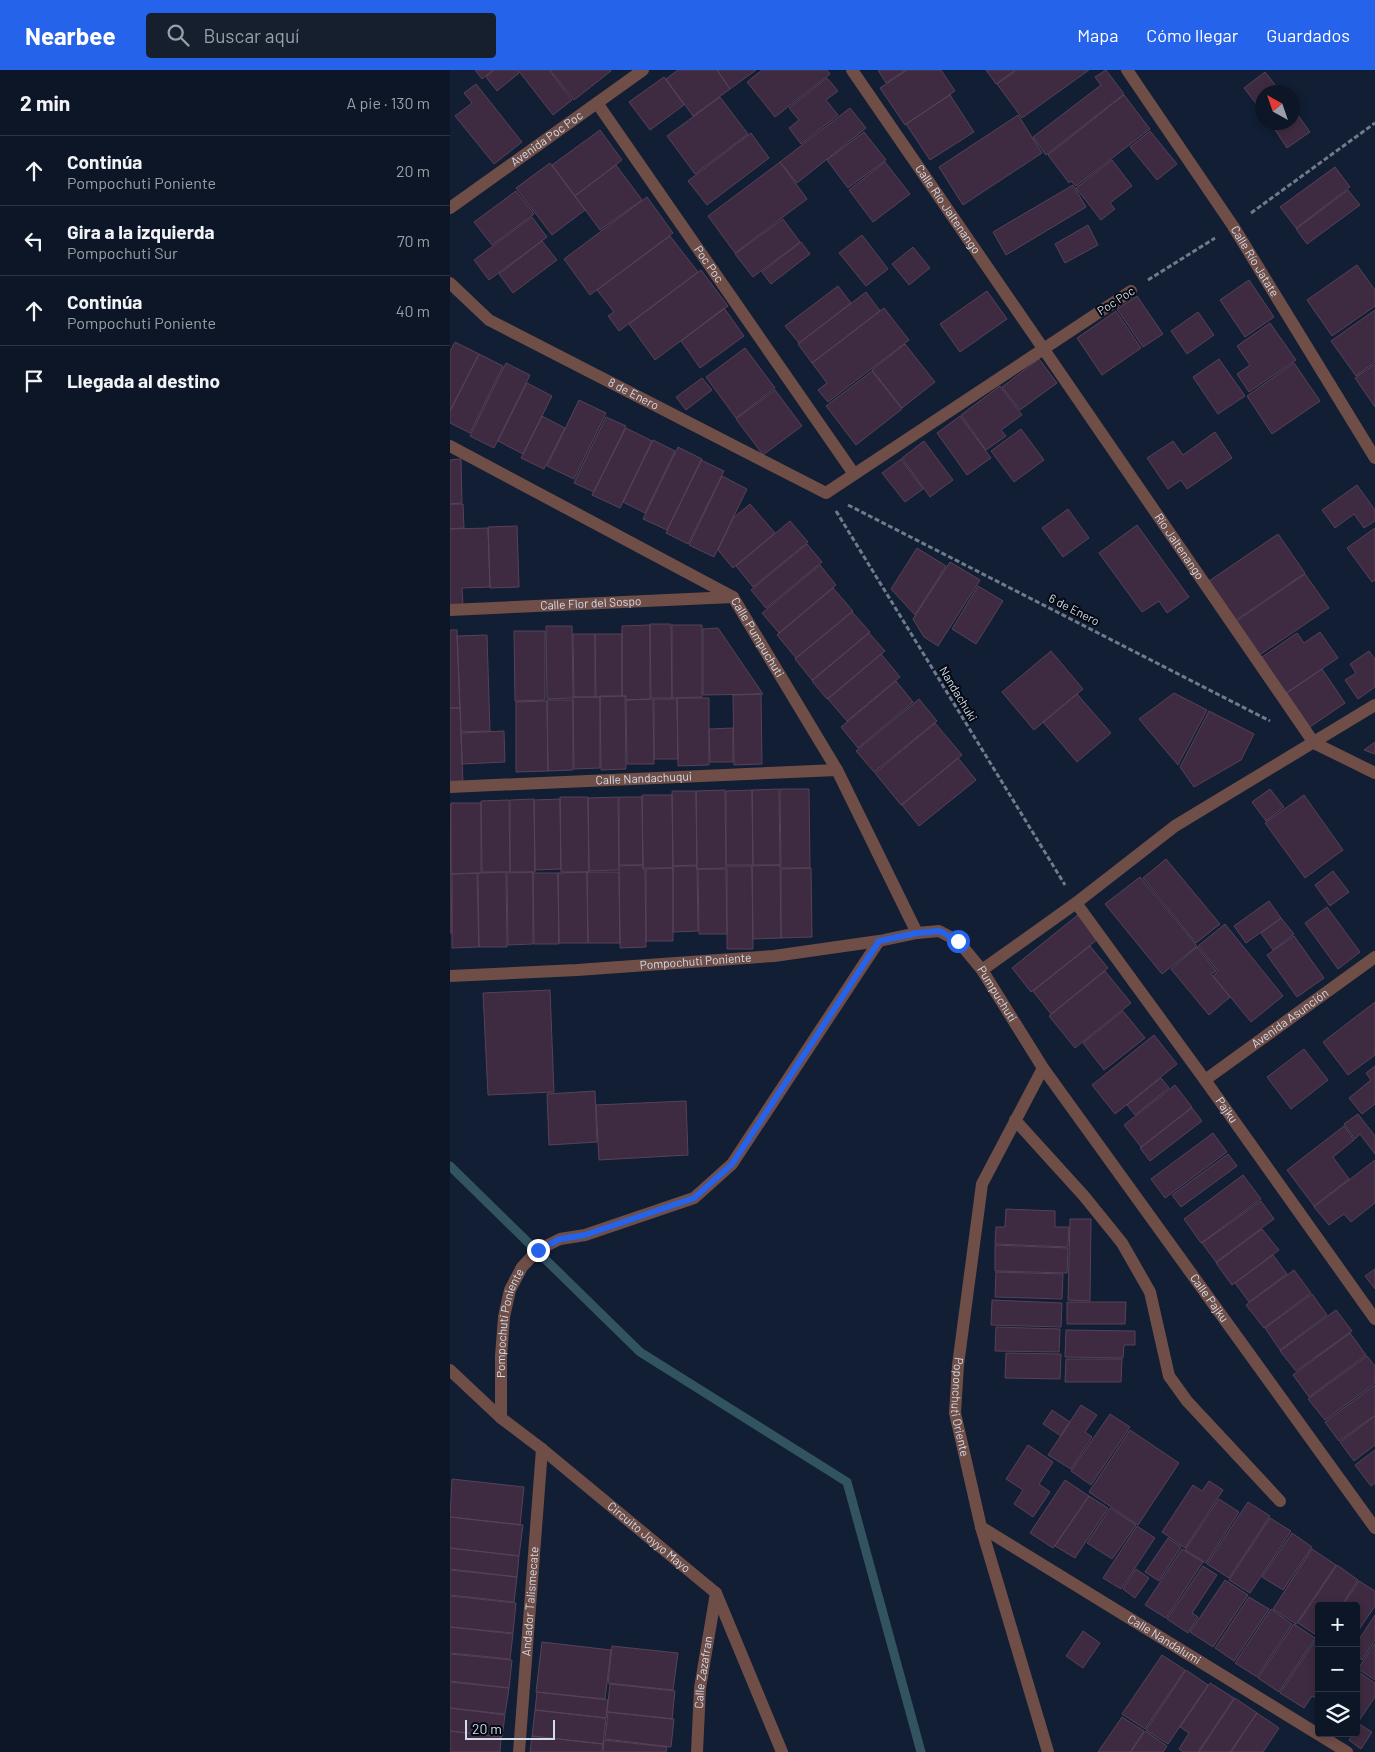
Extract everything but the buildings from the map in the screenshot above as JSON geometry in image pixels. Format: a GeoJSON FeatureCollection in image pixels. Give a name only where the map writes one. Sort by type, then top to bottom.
{"type":"FeatureCollection","features":[{"type":"Feature","properties":{"kind":"street","name":"Avenida Poc Poc"},"geometry":{"type":"LineString","coordinates":[[450,208],[643,70]]}},
{"type":"Feature","properties":{"kind":"street","name":"Calle Río Jaltenango"},"geometry":{"type":"LineString","coordinates":[[852,70],[1042,349]]}},
{"type":"Feature","properties":{"kind":"street","name":"Calle Río Jatate"},"geometry":{"type":"LineString","coordinates":[[1127,70],[1233,226],[1375,458]]}},
{"type":"Feature","properties":{"kind":"street","name":"Poc Poc"},"geometry":{"type":"LineString","coordinates":[[597,103],[854,474]]}},
{"type":"Feature","properties":{"kind":"street","name":"8 de Enero"},"geometry":{"type":"LineString","coordinates":[[450,283],[489,320],[826,493]]}},
{"type":"Feature","properties":{"kind":"street","name":"Poc Poc"},"geometry":{"type":"LineString","coordinates":[[826,493],[1131,291]]}},
{"type":"Feature","properties":{"kind":"street","name":"Río Jaltenango"},"geometry":{"type":"LineString","coordinates":[[1042,349],[1314,743]]}},
{"type":"Feature","properties":{"kind":"street","name":"Calle Pumpuchuti"},"geometry":{"type":"LineString","coordinates":[[450,446],[733,597],[837,770],[917,933]]}},
{"type":"Feature","properties":{"kind":"street","name":"Calle Flor del Sospo"},"geometry":{"type":"LineString","coordinates":[[450,610],[733,597]]}},
{"type":"Feature","properties":{"kind":"street"},"geometry":{"type":"LineString","coordinates":[[982,970],[1076,903],[1175,826],[1375,705]]}},
{"type":"Feature","properties":{"kind":"street"},"geometry":{"type":"LineString","coordinates":[[1314,743],[1375,773]]}},
{"type":"Feature","properties":{"kind":"street","name":"Calle Nandachuqui"},"geometry":{"type":"LineString","coordinates":[[450,787],[837,770]]}},
{"type":"Feature","properties":{"kind":"street","name":"Pajku"},"geometry":{"type":"LineString","coordinates":[[1076,903],[1375,1319]]}},
{"type":"Feature","properties":{"kind":"street","name":"Pompochuti Poniente"},"geometry":{"type":"LineString","coordinates":[[450,976],[578,970],[774,956],[940,931]]}},
{"type":"Feature","properties":{"kind":"street","name":"Pumpuchuti"},"geometry":{"type":"LineString","coordinates":[[940,931],[958,941],[982,970],[1043,1068]]}},
{"type":"Feature","properties":{"kind":"street","name":"Pompochuti Poniente"},"geometry":{"type":"LineString","coordinates":[[501,1418],[501,1356],[504,1317],[510,1290],[522,1267],[538,1250],[560,1239],[585,1235],[694,1198],[732,1164],[879,941]]}},
{"type":"Feature","properties":{"kind":"street","name":"Avenida Asunción"},"geometry":{"type":"LineString","coordinates":[[1205,1080],[1375,957]]}},
{"type":"Feature","properties":{"kind":"street","name":"Poponchuti Oriente"},"geometry":{"type":"LineString","coordinates":[[1043,1068],[982,1184],[958,1365],[956,1413],[982,1527],[1048,1752]]}},
{"type":"Feature","properties":{"kind":"street","name":"Calle Pajku"},"geometry":{"type":"LineString","coordinates":[[1043,1068],[1375,1528]]}},
{"type":"Feature","properties":{"kind":"street"},"geometry":{"type":"LineString","coordinates":[[1015,1120],[1084,1196],[1122,1243],[1150,1292],[1169,1376],[1187,1402],[1280,1501]]}},
{"type":"Feature","properties":{"kind":"street","name":"Circuito Joyyo Mayo"},"geometry":{"type":"LineString","coordinates":[[450,1370],[501,1418],[542,1449],[716,1593],[782,1752]]}},
{"type":"Feature","properties":{"kind":"street","name":"Andador Talismecate"},"geometry":{"type":"LineString","coordinates":[[519,1752],[542,1449]]}},
{"type":"Feature","properties":{"kind":"street","name":"Calle Nandalumi"},"geometry":{"type":"LineString","coordinates":[[982,1527],[1347,1752]]}},
{"type":"Feature","properties":{"kind":"street","name":"Calle Zazafran"},"geometry":{"type":"LineString","coordinates":[[697,1752],[700,1688],[716,1593]]}},
{"type":"Feature","properties":{"kind":"path","name":"Poc Poc"},"geometry":{"type":"LineString","coordinates":[[1131,291],[1233,226],[1375,123]]}},
{"type":"Feature","properties":{"kind":"path","name":"6 de Enero"},"geometry":{"type":"LineString","coordinates":[[826,493],[1279,725]]}},
{"type":"Feature","properties":{"kind":"path","name":"Nandachuki"},"geometry":{"type":"LineString","coordinates":[[826,493],[1076,903]]}},
{"type":"Feature","properties":{"kind":"waterway"},"geometry":{"type":"LineString","coordinates":[[450,1166],[640,1352],[847,1482],[921,1752]]}},
{"type":"Feature","properties":{"kind":"route"},"geometry":{"type":"LineString","coordinates":[[538,1250],[560,1239],[585,1235],[694,1198],[732,1164],[879,941],[917,933],[940,931],[958,941]]}}]}
